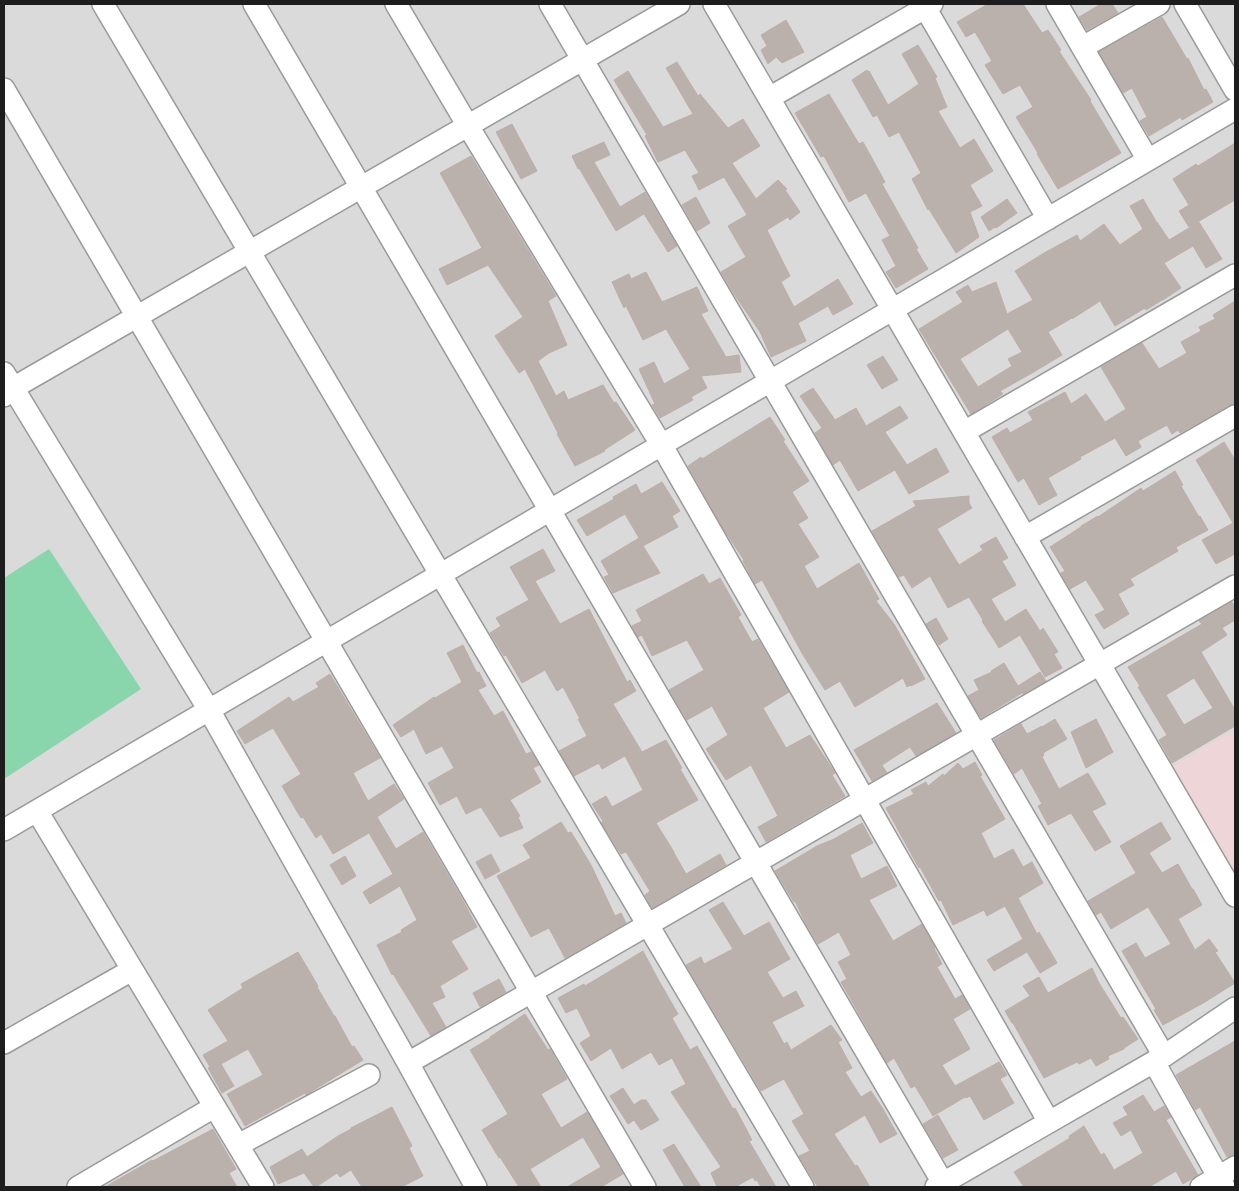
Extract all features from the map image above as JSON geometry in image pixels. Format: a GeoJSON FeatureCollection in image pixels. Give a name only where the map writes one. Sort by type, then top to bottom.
{"type":"FeatureCollection","features":[{"type":"Feature","properties":{"kind":"street"},"geometry":{"type":"LineString","coordinates":[[103,4],[803,1187]]}},
{"type":"Feature","properties":{"kind":"street"},"geometry":{"type":"LineString","coordinates":[[254,4],[755,862],[939,1185],[1159,1059],[1235,1008]]}},
{"type":"Feature","properties":{"kind":"street"},"geometry":{"type":"LineString","coordinates":[[396,4],[662,446],[1049,1122]]}},
{"type":"Feature","properties":{"kind":"street"},"geometry":{"type":"LineString","coordinates":[[550,4],[977,735],[1159,1059],[1219,1179]]}},
{"type":"Feature","properties":{"kind":"street"},"geometry":{"type":"LineString","coordinates":[[476,1187],[209,710],[7,386],[137,317],[680,4]]}},
{"type":"Feature","properties":{"kind":"street"},"geometry":{"type":"LineString","coordinates":[[714,4],[1235,896]]}},
{"type":"Feature","properties":{"kind":"street"},"geometry":{"type":"LineString","coordinates":[[1057,4],[1148,160]]}},
{"type":"Feature","properties":{"kind":"street"},"geometry":{"type":"LineString","coordinates":[[1083,48],[1159,4]]}},
{"type":"Feature","properties":{"kind":"street"},"geometry":{"type":"LineString","coordinates":[[1185,4],[1235,90]]}},
{"type":"Feature","properties":{"kind":"street"},"geometry":{"type":"LineString","coordinates":[[769,98],[927,5],[1048,218]]}},
{"type":"Feature","properties":{"kind":"street"},"geometry":{"type":"LineString","coordinates":[[4,89],[645,1187]]}},
{"type":"Feature","properties":{"kind":"street"},"geometry":{"type":"LineString","coordinates":[[4,830],[1235,109]]}},
{"type":"Feature","properties":{"kind":"street"},"geometry":{"type":"LineString","coordinates":[[964,432],[1235,276]]}},
{"type":"Feature","properties":{"kind":"street"},"geometry":{"type":"LineString","coordinates":[[1025,537],[1235,416]]}},
{"type":"Feature","properties":{"kind":"street"},"geometry":{"type":"LineString","coordinates":[[408,1063],[1235,586]]}},
{"type":"Feature","properties":{"kind":"street"},"geometry":{"type":"LineString","coordinates":[[37,811],[263,1187]]}},
{"type":"Feature","properties":{"kind":"street"},"geometry":{"type":"LineString","coordinates":[[4,1043],[132,970]]}},
{"type":"Feature","properties":{"kind":"street"},"geometry":{"type":"LineString","coordinates":[[238,1145],[369,1074]]}},
{"type":"Feature","properties":{"kind":"street"},"geometry":{"type":"LineString","coordinates":[[89,1185],[214,1107]]}},
{"type":"Feature","properties":{"kind":"shaded area"},"geometry":{"type":"Polygon","coordinates":[[[4,4],[1235,4],[1235,1187],[4,1187],[4,4]]]}},
{"type":"Feature","properties":{"kind":"shaded area"},"geometry":{"type":"Polygon","coordinates":[[[1235,729],[1235,887],[1165,771],[1235,729]]]}},
{"type":"Feature","properties":{"kind":"green space"},"geometry":{"type":"Polygon","coordinates":[[[49,549],[141,689],[4,779],[4,578],[49,549]]]}},
{"type":"Feature","properties":{"kind":"building"},"geometry":{"type":"Polygon","coordinates":[[[988,4],[1023,4],[1042,33],[1048,30],[1121,153],[1058,189],[1016,117],[1033,107],[1020,85],[1003,94],[985,65],[992,61],[975,32],[966,37],[957,22],[988,4]]]}},
{"type":"Feature","properties":{"kind":"building"},"geometry":{"type":"Polygon","coordinates":[[[1101,4],[1112,4],[1118,13],[1087,30],[1079,17],[1101,4]]]}},
{"type":"Feature","properties":{"kind":"building"},"geometry":{"type":"Polygon","coordinates":[[[1162,17],[1188,58],[1204,90],[1206,89],[1213,102],[1182,120],[1181,117],[1149,136],[1140,121],[1147,117],[1132,88],[1123,93],[1099,52],[1162,17]]]}},
{"type":"Feature","properties":{"kind":"building"},"geometry":{"type":"Polygon","coordinates":[[[786,20],[804,52],[782,63],[776,57],[768,64],[761,50],[767,46],[761,35],[786,20]]]}},
{"type":"Feature","properties":{"kind":"building"},"geometry":{"type":"Polygon","coordinates":[[[918,45],[937,77],[935,78],[947,107],[938,111],[960,148],[974,139],[993,171],[970,185],[982,206],[970,212],[979,237],[956,253],[928,210],[912,179],[921,173],[899,132],[889,137],[877,115],[873,117],[852,80],[867,70],[869,71],[888,105],[919,84],[902,54],[918,45]]]}},
{"type":"Feature","properties":{"kind":"building"},"geometry":{"type":"Polygon","coordinates":[[[677,62],[698,96],[700,94],[728,128],[743,119],[760,146],[732,163],[756,199],[778,180],[787,189],[785,190],[800,212],[790,220],[788,217],[767,230],[790,276],[781,282],[794,307],[838,279],[853,304],[833,315],[828,306],[798,323],[806,341],[771,357],[760,332],[721,272],[746,257],[728,226],[747,215],[724,177],[699,190],[692,176],[699,173],[685,150],[658,162],[645,136],[647,135],[614,80],[628,71],[663,127],[693,114],[666,68],[677,62]]]}},
{"type":"Feature","properties":{"kind":"building"},"geometry":{"type":"Polygon","coordinates":[[[829,94],[859,144],[863,142],[885,182],[882,184],[928,269],[896,288],[886,272],[896,266],[882,240],[890,236],[866,193],[849,202],[824,156],[821,157],[795,113],[829,94]]]}},
{"type":"Feature","properties":{"kind":"building"},"geometry":{"type":"Polygon","coordinates":[[[512,124],[537,171],[521,179],[496,132],[512,124]]]}},
{"type":"Feature","properties":{"kind":"building"},"geometry":{"type":"Polygon","coordinates":[[[604,142],[610,155],[594,162],[620,207],[645,192],[677,246],[668,252],[644,214],[616,231],[578,169],[572,156],[604,142]]]}},
{"type":"Feature","properties":{"kind":"building"},"geometry":{"type":"Polygon","coordinates":[[[1235,143],[1235,200],[1189,227],[1179,211],[1189,205],[1173,179],[1235,143]]]}},
{"type":"Feature","properties":{"kind":"building"},"geometry":{"type":"Polygon","coordinates":[[[471,156],[556,296],[548,301],[567,345],[549,353],[538,361],[556,396],[564,391],[568,400],[603,385],[635,430],[605,451],[575,466],[525,369],[519,373],[495,336],[523,317],[488,265],[447,285],[439,269],[482,248],[440,173],[471,156]]]}},
{"type":"Feature","properties":{"kind":"building"},"geometry":{"type":"Polygon","coordinates":[[[696,197],[710,223],[697,231],[682,205],[696,197]]]}},
{"type":"Feature","properties":{"kind":"building"},"geometry":{"type":"Polygon","coordinates":[[[1007,199],[1017,213],[989,231],[981,217],[1007,199]]]}},
{"type":"Feature","properties":{"kind":"building"},"geometry":{"type":"Polygon","coordinates":[[[1143,199],[1169,240],[1199,222],[1222,259],[1206,268],[1193,246],[1164,263],[1181,288],[1163,300],[1146,310],[1145,308],[1115,326],[1100,301],[1048,332],[1062,355],[1000,391],[1003,394],[971,414],[919,329],[963,302],[956,292],[968,285],[972,292],[996,282],[1007,314],[1033,300],[1015,271],[1077,235],[1080,241],[1104,224],[1120,245],[1143,229],[1130,206],[1143,199]],[[1008,329],[960,359],[978,387],[1012,366],[1008,359],[1022,352],[1008,329]]]}},
{"type":"Feature","properties":{"kind":"building"},"geometry":{"type":"Polygon","coordinates":[[[646,272],[662,302],[697,287],[708,311],[701,314],[726,357],[739,355],[741,372],[701,376],[707,388],[691,397],[693,400],[660,418],[652,405],[655,404],[639,369],[654,362],[664,384],[690,369],[666,329],[643,340],[626,306],[624,308],[612,282],[629,274],[631,279],[646,272]]]}},
{"type":"Feature","properties":{"kind":"building"},"geometry":{"type":"Polygon","coordinates":[[[1235,301],[1235,404],[1229,405],[1180,433],[1178,430],[1172,434],[1167,425],[1138,441],[1141,447],[1126,456],[1115,438],[1080,457],[1081,459],[1048,478],[1057,495],[1039,505],[1024,478],[1018,482],[992,437],[1007,428],[1010,433],[1033,420],[1028,412],[1065,392],[1071,404],[1086,394],[1105,422],[1126,409],[1101,367],[1142,343],[1159,369],[1187,353],[1181,342],[1201,331],[1199,327],[1215,319],[1213,315],[1235,301]]]}},
{"type":"Feature","properties":{"kind":"building"},"geometry":{"type":"Polygon","coordinates":[[[883,356],[898,380],[882,389],[867,365],[883,356]]]}},
{"type":"Feature","properties":{"kind":"building"},"geometry":{"type":"Polygon","coordinates":[[[813,388],[835,420],[856,408],[866,426],[900,406],[908,418],[885,432],[907,465],[936,448],[949,472],[909,494],[895,470],[858,491],[840,460],[833,465],[815,433],[822,428],[800,396],[813,388]]]}},
{"type":"Feature","properties":{"kind":"building"},"geometry":{"type":"Polygon","coordinates":[[[770,417],[809,481],[792,492],[808,518],[798,524],[819,557],[804,566],[817,589],[859,563],[879,599],[876,601],[894,624],[925,679],[907,687],[903,678],[855,707],[840,681],[825,690],[803,655],[762,580],[755,584],[744,560],[724,530],[688,466],[770,417]]]}},
{"type":"Feature","properties":{"kind":"building"},"geometry":{"type":"Polygon","coordinates":[[[1224,442],[1235,460],[1235,554],[1216,564],[1202,540],[1233,523],[1196,460],[1224,442]]]}},
{"type":"Feature","properties":{"kind":"building"},"geometry":{"type":"Polygon","coordinates":[[[1175,471],[1183,485],[1181,486],[1208,530],[1176,547],[1178,551],[1130,579],[1134,585],[1118,594],[1129,614],[1104,629],[1095,615],[1105,610],[1086,580],[1070,589],[1061,573],[1065,571],[1050,547],[1141,488],[1143,491],[1175,471]]]}},
{"type":"Feature","properties":{"kind":"building"},"geometry":{"type":"Polygon","coordinates":[[[662,482],[680,511],[672,516],[678,527],[643,546],[660,573],[613,593],[604,577],[609,575],[601,561],[639,538],[625,514],[587,536],[577,520],[636,484],[641,494],[662,482]]]}},
{"type":"Feature","properties":{"kind":"building"},"geometry":{"type":"Polygon","coordinates":[[[969,496],[969,503],[972,508],[937,529],[959,565],[983,550],[980,546],[996,537],[1008,558],[1002,561],[1016,585],[991,599],[1005,622],[1026,609],[1040,631],[1043,628],[1058,652],[1054,654],[1062,668],[1045,677],[1020,635],[999,648],[969,597],[948,608],[930,576],[912,588],[904,575],[899,577],[872,531],[916,506],[913,501],[969,496]]]}},
{"type":"Feature","properties":{"kind":"building"},"geometry":{"type":"Polygon","coordinates":[[[543,549],[555,571],[535,581],[560,624],[589,609],[627,682],[630,680],[636,691],[613,704],[642,752],[666,740],[698,800],[656,823],[686,874],[720,854],[726,865],[652,908],[645,895],[650,891],[626,852],[621,854],[592,804],[606,796],[612,807],[643,790],[625,756],[602,769],[599,763],[574,776],[559,751],[587,736],[563,687],[557,691],[545,670],[522,683],[506,655],[504,656],[490,633],[501,626],[496,618],[529,600],[510,567],[543,549]]]}},
{"type":"Feature","properties":{"kind":"building"},"geometry":{"type":"Polygon","coordinates":[[[703,574],[709,584],[720,578],[741,615],[738,617],[752,642],[758,639],[789,692],[763,708],[786,748],[810,735],[835,773],[832,775],[845,796],[766,842],[758,827],[778,816],[751,765],[726,780],[706,749],[728,735],[712,706],[687,720],[669,690],[704,670],[687,640],[652,656],[642,635],[638,637],[632,626],[642,621],[636,610],[703,574]]]}},
{"type":"Feature","properties":{"kind":"building"},"geometry":{"type":"Polygon","coordinates":[[[1232,602],[1235,607],[1235,620],[1222,628],[1227,635],[1201,652],[1235,710],[1235,726],[1172,763],[1159,740],[1167,735],[1128,667],[1202,624],[1199,621],[1232,602]],[[1194,678],[1166,695],[1184,725],[1213,708],[1194,678]]]}},
{"type":"Feature","properties":{"kind":"building"},"geometry":{"type":"Polygon","coordinates":[[[936,618],[948,639],[939,645],[926,624],[936,618]]]}},
{"type":"Feature","properties":{"kind":"building"},"geometry":{"type":"Polygon","coordinates":[[[463,645],[486,686],[478,690],[494,716],[503,711],[526,754],[531,752],[539,765],[533,768],[541,782],[510,800],[520,816],[518,817],[523,828],[500,837],[481,807],[466,814],[457,796],[440,805],[428,783],[454,768],[442,746],[426,754],[414,729],[401,737],[393,725],[434,697],[462,682],[447,653],[463,645]]]}},
{"type":"Feature","properties":{"kind":"building"},"geometry":{"type":"Polygon","coordinates":[[[1004,663],[1018,686],[1040,672],[1046,681],[981,718],[968,696],[979,690],[974,680],[992,672],[1004,663]]]}},
{"type":"Feature","properties":{"kind":"building"},"geometry":{"type":"Polygon","coordinates":[[[330,674],[380,758],[353,773],[368,801],[394,784],[404,799],[377,817],[396,849],[423,832],[477,927],[451,941],[468,969],[440,986],[445,997],[432,1003],[446,1027],[431,1036],[392,975],[377,945],[402,932],[401,930],[417,920],[400,886],[370,904],[363,892],[393,874],[369,833],[333,854],[321,834],[316,838],[303,817],[301,818],[282,786],[301,774],[273,728],[245,744],[237,731],[289,697],[293,702],[319,687],[316,683],[330,674]]]}},
{"type":"Feature","properties":{"kind":"building"},"geometry":{"type":"Polygon","coordinates":[[[937,703],[956,733],[916,756],[910,747],[882,765],[887,773],[872,781],[854,750],[937,703]]]}},
{"type":"Feature","properties":{"kind":"building"},"geometry":{"type":"Polygon","coordinates":[[[1055,719],[1067,739],[1043,753],[1042,757],[1059,789],[1088,773],[1106,804],[1092,811],[1111,842],[1095,851],[1071,813],[1048,825],[1038,806],[1042,804],[1022,768],[1014,774],[994,740],[1021,724],[1027,734],[1055,719]]]}},
{"type":"Feature","properties":{"kind":"building"},"geometry":{"type":"Polygon","coordinates":[[[1096,719],[1113,752],[1086,768],[1071,732],[1096,719]]]}},
{"type":"Feature","properties":{"kind":"building"},"geometry":{"type":"Polygon","coordinates":[[[975,762],[982,775],[980,776],[1005,819],[981,833],[994,859],[1013,849],[1023,867],[1032,862],[1043,883],[1018,898],[1037,934],[1039,932],[1057,963],[1040,973],[1027,952],[994,971],[987,960],[1023,939],[1005,906],[987,916],[984,910],[953,925],[941,900],[939,901],[919,868],[886,808],[914,794],[911,790],[926,782],[928,786],[943,774],[944,776],[958,763],[963,769],[975,762]]]}},
{"type":"Feature","properties":{"kind":"building"},"geometry":{"type":"Polygon","coordinates":[[[561,822],[568,833],[571,832],[591,865],[615,916],[621,913],[626,923],[565,958],[549,928],[531,937],[497,876],[531,858],[523,845],[561,822]]]}},
{"type":"Feature","properties":{"kind":"building"},"geometry":{"type":"Polygon","coordinates":[[[1161,822],[1171,839],[1149,853],[1162,873],[1178,864],[1202,905],[1178,919],[1195,950],[1209,939],[1218,951],[1215,952],[1235,983],[1163,1025],[1154,1010],[1156,1009],[1122,951],[1136,943],[1145,958],[1171,944],[1148,907],[1111,929],[1101,912],[1096,915],[1088,901],[1136,873],[1120,846],[1161,822]]]}},
{"type":"Feature","properties":{"kind":"building"},"geometry":{"type":"Polygon","coordinates":[[[862,823],[873,843],[850,855],[861,879],[887,866],[897,886],[869,900],[893,941],[922,924],[942,964],[937,967],[955,999],[962,995],[970,1009],[953,1019],[970,1049],[942,1065],[955,1086],[999,1062],[1007,1075],[1000,1079],[1014,1103],[984,1120],[970,1096],[933,1116],[915,1086],[911,1088],[894,1058],[887,1063],[841,982],[847,979],[838,962],[851,955],[839,932],[818,944],[795,901],[775,871],[817,846],[834,839],[862,823]]]}},
{"type":"Feature","properties":{"kind":"building"},"geometry":{"type":"Polygon","coordinates":[[[491,854],[500,871],[485,879],[476,862],[491,854]]]}},
{"type":"Feature","properties":{"kind":"building"},"geometry":{"type":"Polygon","coordinates":[[[345,856],[356,876],[342,885],[330,865],[345,856]]]}},
{"type":"Feature","properties":{"kind":"building"},"geometry":{"type":"Polygon","coordinates":[[[723,902],[744,936],[769,922],[790,959],[767,972],[783,998],[796,991],[804,1006],[772,1022],[784,1044],[787,1042],[791,1050],[831,1025],[842,1040],[838,1042],[852,1068],[845,1072],[861,1097],[871,1091],[897,1134],[880,1143],[865,1115],[834,1134],[855,1166],[857,1165],[870,1187],[818,1187],[799,1156],[810,1151],[792,1121],[804,1114],[784,1079],[761,1091],[686,965],[701,957],[704,964],[733,949],[709,910],[723,902]]]}},
{"type":"Feature","properties":{"kind":"building"},"geometry":{"type":"Polygon","coordinates":[[[643,951],[678,1014],[672,1018],[690,1050],[697,1046],[733,1109],[735,1108],[752,1140],[749,1141],[776,1187],[761,1187],[753,1177],[735,1187],[717,1187],[711,1173],[721,1167],[671,1092],[686,1084],[672,1058],[659,1065],[651,1052],[622,1069],[611,1048],[591,1061],[580,1043],[591,1036],[577,1008],[566,1013],[558,998],[584,984],[585,986],[643,951]]]}},
{"type":"Feature","properties":{"kind":"building"},"geometry":{"type":"Polygon","coordinates":[[[298,952],[352,1047],[354,1046],[363,1060],[306,1095],[305,1093],[245,1126],[227,1094],[263,1075],[248,1049],[221,1064],[234,1086],[222,1093],[203,1055],[228,1041],[208,1010],[243,988],[241,984],[298,952]]]}},
{"type":"Feature","properties":{"kind":"building"},"geometry":{"type":"Polygon","coordinates":[[[1092,968],[1121,1018],[1123,1017],[1138,1039],[1124,1049],[1108,1056],[1109,1059],[1096,1066],[1091,1058],[1079,1064],[1077,1062],[1044,1078],[1005,1011],[1030,996],[1023,986],[1039,977],[1048,993],[1092,968]]]}},
{"type":"Feature","properties":{"kind":"building"},"geometry":{"type":"Polygon","coordinates":[[[499,979],[506,992],[480,1007],[473,993],[499,979]]]}},
{"type":"Feature","properties":{"kind":"building"},"geometry":{"type":"Polygon","coordinates":[[[525,1014],[548,1050],[550,1049],[567,1079],[541,1094],[561,1128],[587,1112],[623,1174],[601,1187],[567,1187],[601,1167],[583,1137],[530,1169],[541,1187],[519,1187],[482,1130],[508,1114],[470,1050],[525,1014]]]}},
{"type":"Feature","properties":{"kind":"building"},"geometry":{"type":"Polygon","coordinates":[[[1235,1041],[1235,1155],[1227,1157],[1200,1107],[1195,1110],[1176,1075],[1235,1041]]]}},
{"type":"Feature","properties":{"kind":"building"},"geometry":{"type":"Polygon","coordinates":[[[623,1088],[634,1105],[641,1100],[646,1100],[659,1120],[641,1130],[634,1120],[628,1124],[610,1096],[623,1088]]]}},
{"type":"Feature","properties":{"kind":"building"},"geometry":{"type":"Polygon","coordinates":[[[1143,1095],[1154,1112],[1164,1106],[1171,1117],[1166,1120],[1198,1175],[1183,1184],[1176,1171],[1149,1187],[1024,1187],[1014,1172],[1070,1138],[1069,1136],[1084,1126],[1101,1155],[1104,1153],[1114,1170],[1143,1153],[1131,1130],[1121,1136],[1113,1123],[1128,1115],[1123,1107],[1143,1095]]]}},
{"type":"Feature","properties":{"kind":"building"},"geometry":{"type":"Polygon","coordinates":[[[392,1107],[412,1146],[409,1148],[423,1176],[401,1187],[362,1187],[351,1170],[340,1177],[337,1173],[316,1187],[314,1187],[304,1173],[278,1184],[270,1167],[302,1149],[307,1157],[351,1128],[392,1107]]]}},
{"type":"Feature","properties":{"kind":"building"},"geometry":{"type":"Polygon","coordinates":[[[938,1115],[958,1150],[943,1158],[923,1124],[938,1115]]]}},
{"type":"Feature","properties":{"kind":"building"},"geometry":{"type":"Polygon","coordinates":[[[213,1129],[236,1169],[229,1173],[237,1187],[105,1187],[152,1160],[213,1129]]]}},
{"type":"Feature","properties":{"kind":"building"},"geometry":{"type":"Polygon","coordinates":[[[674,1144],[701,1187],[685,1187],[663,1150],[674,1144]]]}}]}
